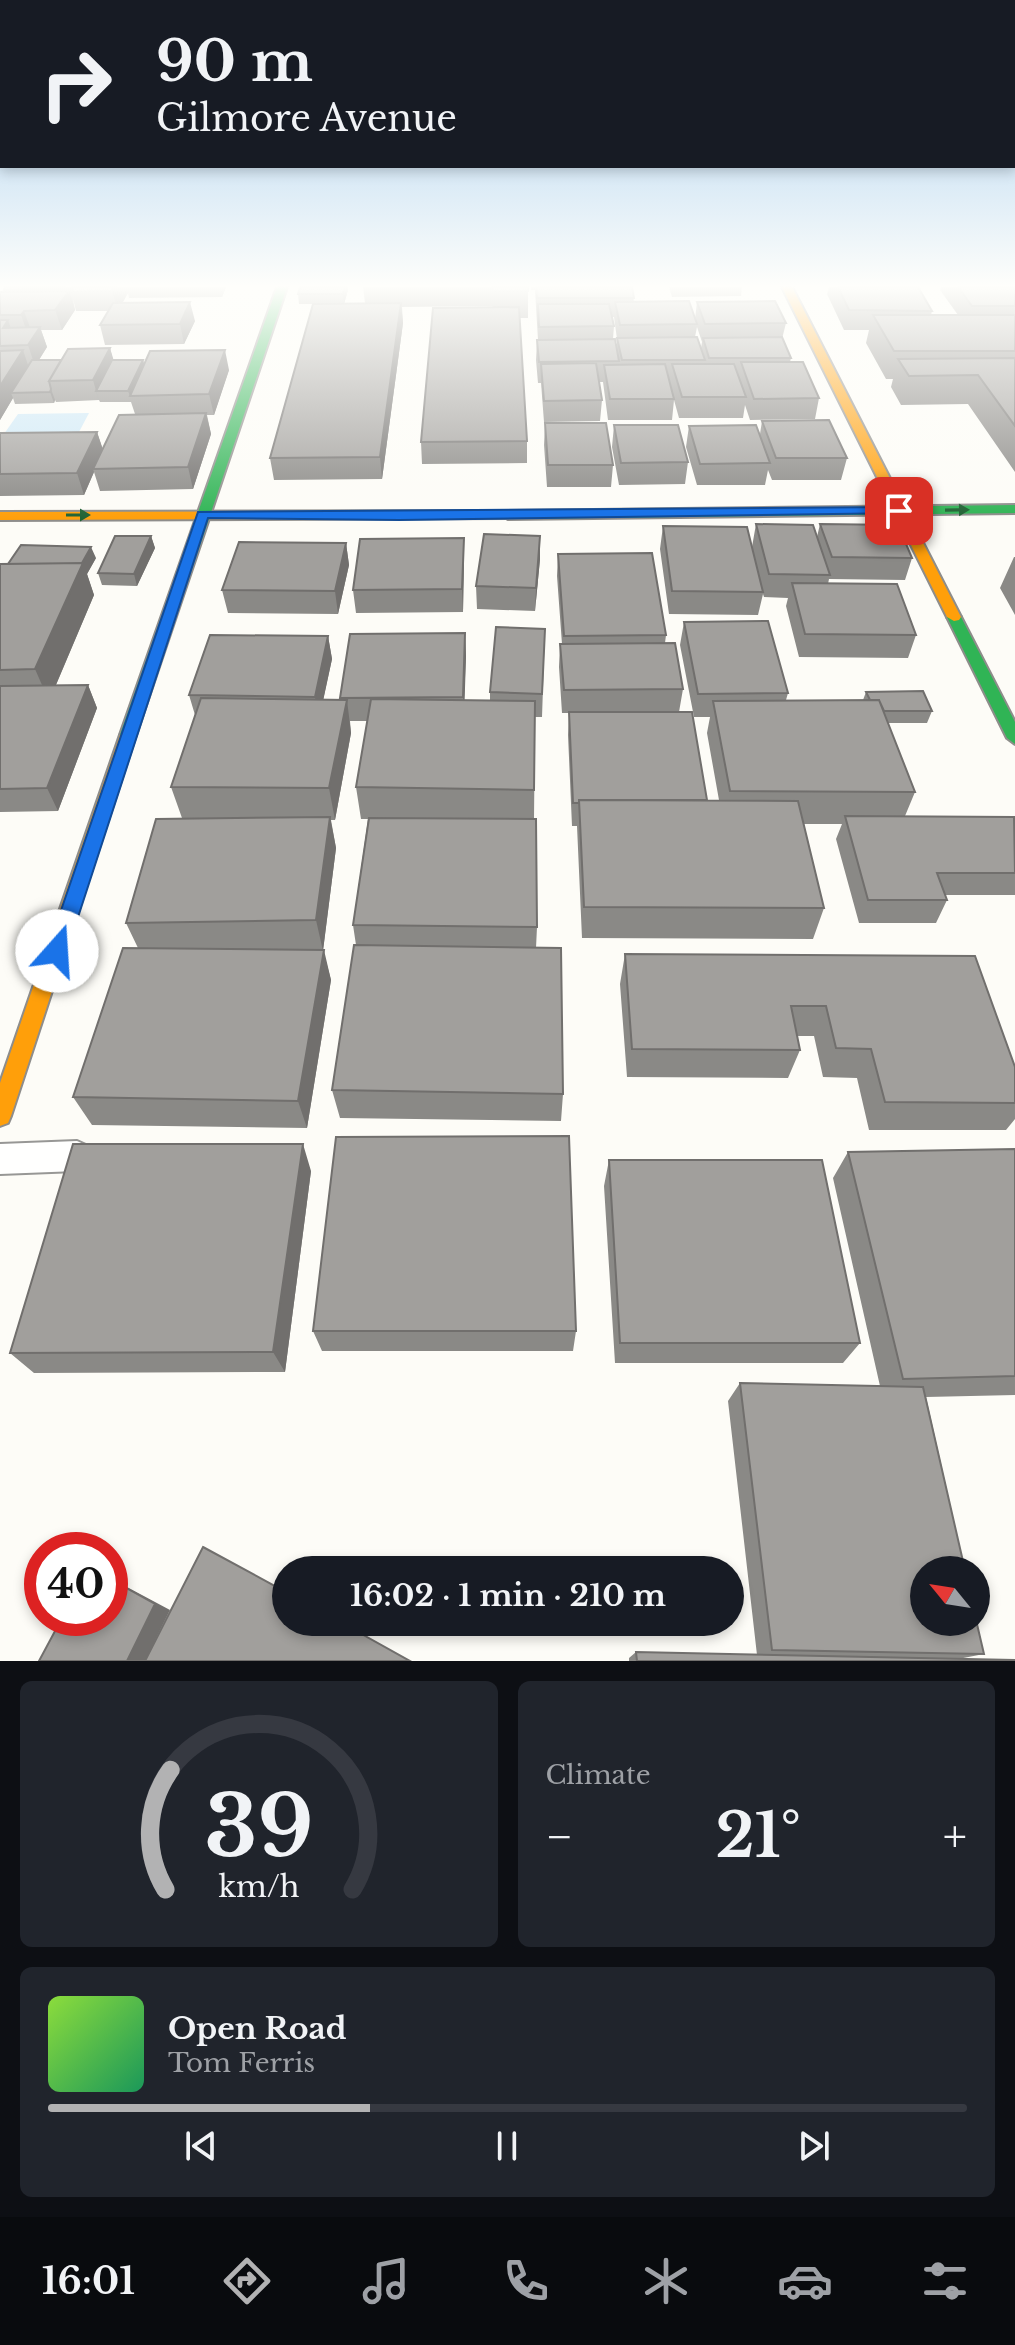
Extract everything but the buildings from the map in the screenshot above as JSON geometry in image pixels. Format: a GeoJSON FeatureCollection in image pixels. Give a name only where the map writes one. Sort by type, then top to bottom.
{"type":"FeatureCollection","features":[{"type":"Feature","properties":{"kind":"street"},"geometry":{"type":"LineString","coordinates":[[0,1116],[255,365]]}},
{"type":"Feature","properties":{"kind":"street"},"geometry":{"type":"LineString","coordinates":[[826,365],[1015,738]]}},
{"type":"Feature","properties":{"kind":"street"},"geometry":{"type":"LineString","coordinates":[[0,516],[399,516],[1015,509]]}},
{"type":"Feature","properties":{"kind":"lane"},"geometry":{"type":"LineString","coordinates":[[0,1159],[77,1156]]}},
{"type":"Feature","properties":{"kind":"water"},"geometry":{"type":"Polygon","coordinates":[[[89,413],[79,432],[4,434],[18,414],[89,413]]]}},
{"type":"Feature","properties":{"kind":"traffic: fast"},"geometry":{"type":"LineString","coordinates":[[128,735],[255,365]]}},
{"type":"Feature","properties":{"kind":"traffic: fast"},"geometry":{"type":"LineString","coordinates":[[508,515],[1015,509]]}},
{"type":"Feature","properties":{"kind":"traffic: fast"},"geometry":{"type":"LineString","coordinates":[[954,617],[1015,738]]}},
{"type":"Feature","properties":{"kind":"traffic: slow"},"geometry":{"type":"LineString","coordinates":[[826,365],[954,617]]}},
{"type":"Feature","properties":{"kind":"traffic: slow"},"geometry":{"type":"LineString","coordinates":[[0,516],[508,515]]}},
{"type":"Feature","properties":{"kind":"traffic: slow"},"geometry":{"type":"LineString","coordinates":[[0,1116],[128,735]]}},
{"type":"Feature","properties":{"kind":"route"},"geometry":{"type":"LineString","coordinates":[[57,951],[202,514],[399,516],[899,511]]}}]}
